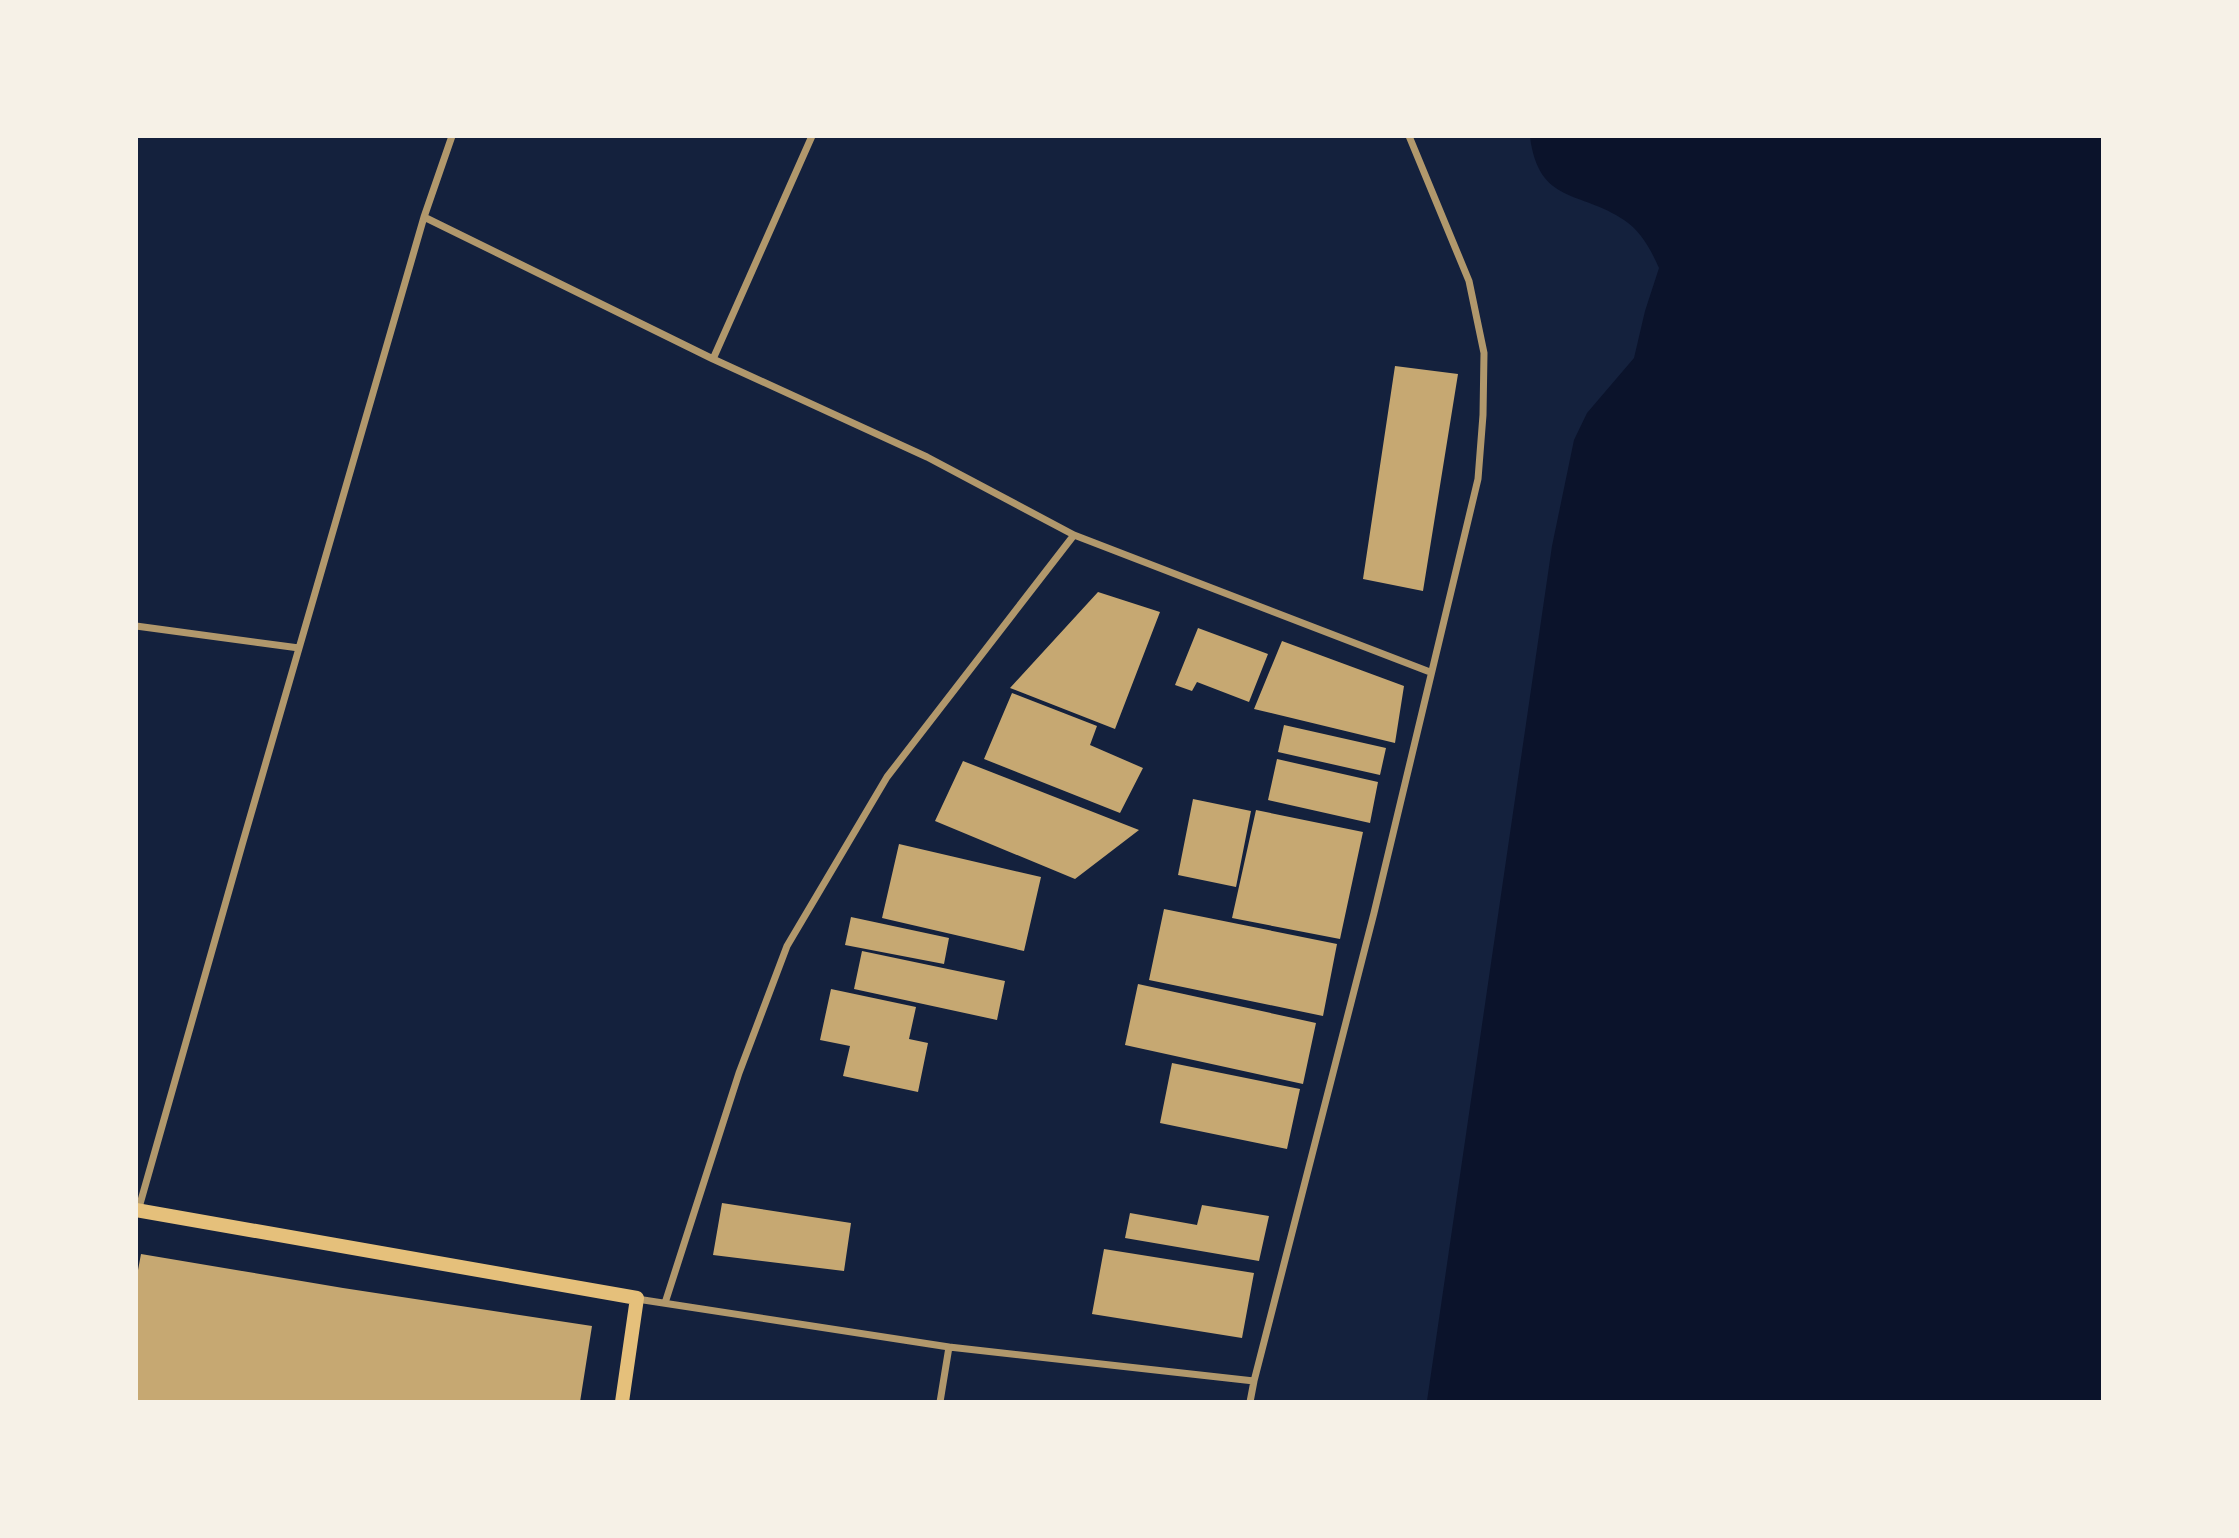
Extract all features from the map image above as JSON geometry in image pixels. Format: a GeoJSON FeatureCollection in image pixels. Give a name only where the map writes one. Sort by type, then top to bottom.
{"type":"FeatureCollection","features":[{"type":"Feature","properties":{"kind":"main road"},"geometry":{"type":"LineString","coordinates":[[137,1212],[637,1298],[622,1402]]}},
{"type":"Feature","properties":{"kind":"street"},"geometry":{"type":"LineString","coordinates":[[137,1212],[424,218],[452,136]]}},
{"type":"Feature","properties":{"kind":"street"},"geometry":{"type":"LineString","coordinates":[[713,359],[812,136]]}},
{"type":"Feature","properties":{"kind":"street"},"geometry":{"type":"LineString","coordinates":[[1250,1402],[1371,926],[1478,479],[1484,353],[1469,281],[1409,136]]}},
{"type":"Feature","properties":{"kind":"street"},"geometry":{"type":"LineString","coordinates":[[424,218],[713,359],[927,457],[1074,535],[1430,672]]}},
{"type":"Feature","properties":{"kind":"street"},"geometry":{"type":"LineString","coordinates":[[665,1303],[739,1073],[787,946],[887,777],[1074,535]]}},
{"type":"Feature","properties":{"kind":"street"},"geometry":{"type":"LineString","coordinates":[[136,626],[299,648]]}},
{"type":"Feature","properties":{"kind":"street"},"geometry":{"type":"LineString","coordinates":[[637,1298],[949,1347],[1254,1381]]}},
{"type":"Feature","properties":{"kind":"street"},"geometry":{"type":"LineString","coordinates":[[940,1402],[949,1347]]}},
{"type":"Feature","properties":{"kind":"water"},"geometry":{"type":"Polygon","coordinates":[[[1530,137],[2102,137],[2102,1401],[1427,1401],[1552,546],[1574,440],[1587,413],[1634,358],[1659,268],[1645,241],[1630,224],[1552,185],[1542,174],[1535,159],[1530,137]]]}},
{"type":"Feature","properties":{"kind":"building"},"geometry":{"type":"Polygon","coordinates":[[[1395,366],[1458,374],[1423,591],[1363,579],[1395,366]]]}},
{"type":"Feature","properties":{"kind":"building"},"geometry":{"type":"Polygon","coordinates":[[[1098,592],[1160,612],[1115,729],[1010,688],[1098,592]]]}},
{"type":"Feature","properties":{"kind":"building"},"geometry":{"type":"Polygon","coordinates":[[[1198,628],[1268,654],[1249,702],[1197,682],[1192,691],[1175,685],[1198,628]]]}},
{"type":"Feature","properties":{"kind":"building"},"geometry":{"type":"Polygon","coordinates":[[[1282,641],[1404,686],[1395,743],[1254,709],[1282,641]]]}},
{"type":"Feature","properties":{"kind":"building"},"geometry":{"type":"Polygon","coordinates":[[[1012,693],[1097,726],[1090,745],[1143,768],[1120,813],[984,759],[1012,693]]]}},
{"type":"Feature","properties":{"kind":"building"},"geometry":{"type":"Polygon","coordinates":[[[1284,725],[1386,748],[1380,775],[1278,752],[1284,725]]]}},
{"type":"Feature","properties":{"kind":"building"},"geometry":{"type":"Polygon","coordinates":[[[1277,759],[1378,782],[1370,823],[1268,800],[1277,759]]]}},
{"type":"Feature","properties":{"kind":"building"},"geometry":{"type":"Polygon","coordinates":[[[963,761],[1139,830],[1075,879],[935,821],[963,761]]]}},
{"type":"Feature","properties":{"kind":"building"},"geometry":{"type":"Polygon","coordinates":[[[1193,799],[1251,811],[1236,887],[1178,875],[1193,799]]]}},
{"type":"Feature","properties":{"kind":"building"},"geometry":{"type":"Polygon","coordinates":[[[1256,810],[1363,832],[1340,939],[1232,918],[1256,810]]]}},
{"type":"Feature","properties":{"kind":"building"},"geometry":{"type":"Polygon","coordinates":[[[899,844],[1041,877],[1024,951],[882,918],[899,844]]]}},
{"type":"Feature","properties":{"kind":"building"},"geometry":{"type":"Polygon","coordinates":[[[1164,909],[1337,944],[1323,1016],[1149,980],[1164,909]]]}},
{"type":"Feature","properties":{"kind":"building"},"geometry":{"type":"Polygon","coordinates":[[[851,917],[949,938],[944,964],[845,945],[851,917]]]}},
{"type":"Feature","properties":{"kind":"building"},"geometry":{"type":"Polygon","coordinates":[[[862,951],[1005,981],[997,1020],[854,989],[862,951]]]}},
{"type":"Feature","properties":{"kind":"building"},"geometry":{"type":"Polygon","coordinates":[[[1138,984],[1316,1023],[1303,1084],[1125,1045],[1138,984]]]}},
{"type":"Feature","properties":{"kind":"building"},"geometry":{"type":"Polygon","coordinates":[[[831,989],[916,1007],[909,1039],[928,1043],[918,1092],[843,1076],[850,1046],[820,1040],[831,989]]]}},
{"type":"Feature","properties":{"kind":"building"},"geometry":{"type":"Polygon","coordinates":[[[1172,1063],[1300,1089],[1287,1149],[1160,1123],[1172,1063]]]}},
{"type":"Feature","properties":{"kind":"building"},"geometry":{"type":"Polygon","coordinates":[[[722,1203],[851,1223],[844,1271],[713,1255],[722,1203]]]}},
{"type":"Feature","properties":{"kind":"building"},"geometry":{"type":"Polygon","coordinates":[[[1202,1205],[1269,1216],[1259,1261],[1125,1238],[1130,1213],[1197,1225],[1202,1205]]]}},
{"type":"Feature","properties":{"kind":"building"},"geometry":{"type":"Polygon","coordinates":[[[1104,1249],[1254,1273],[1242,1338],[1092,1314],[1104,1249]]]}},
{"type":"Feature","properties":{"kind":"building"},"geometry":{"type":"Polygon","coordinates":[[[141,1254],[592,1326],[580,1402],[136,1402],[136,1281],[141,1254]]]}}]}
